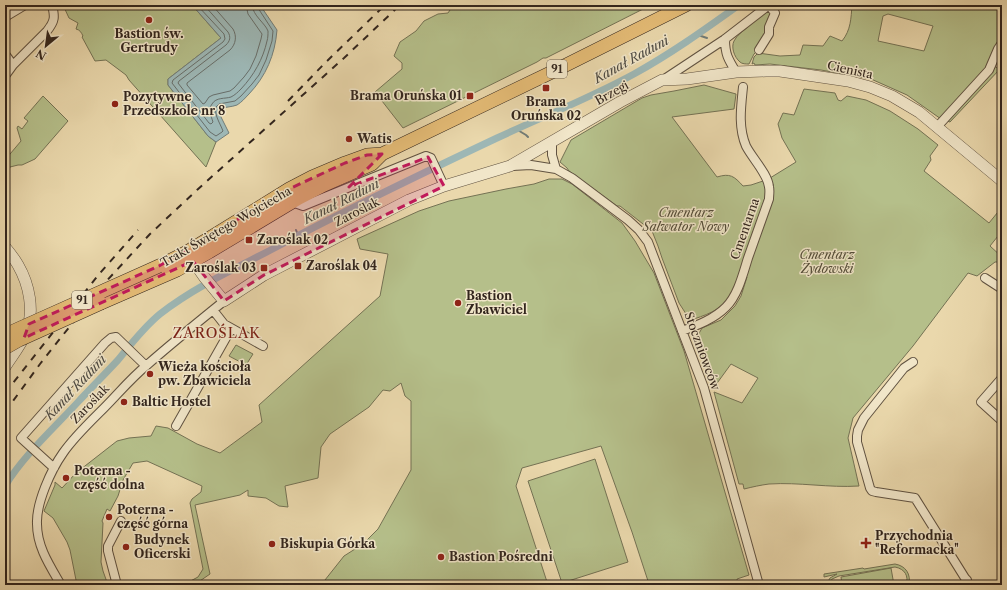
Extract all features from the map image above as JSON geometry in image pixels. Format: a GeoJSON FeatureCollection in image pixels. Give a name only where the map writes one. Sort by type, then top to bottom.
{"type":"FeatureCollection","features":[{"type":"Feature","properties":{"kind":"main road","name":"Trakt Świętego Wojciecha"},"geometry":{"type":"LineString","coordinates":[[5,335],[159,266],[190,256],[324,185],[372,164],[382,154],[686,5]]}},
{"type":"Feature","properties":{"kind":"main road","name":"Trakt Świętego Wojciecha"},"geometry":{"type":"LineString","coordinates":[[5,348],[19,340],[177,270],[190,256],[289,189],[312,177],[367,155],[382,154]]}},
{"type":"Feature","properties":{"kind":"street"},"geometry":{"type":"LineString","coordinates":[[5,16],[25,5]]}},
{"type":"Feature","properties":{"kind":"street"},"geometry":{"type":"LineString","coordinates":[[5,76],[13,65],[47,31],[53,22],[54,18],[52,5]]}},
{"type":"Feature","properties":{"kind":"street","name":"Brzegi"},"geometry":{"type":"LineString","coordinates":[[510,166],[620,102],[662,80],[725,38],[769,5],[775,13],[769,34],[759,50]]}},
{"type":"Feature","properties":{"kind":"street"},"geometry":{"type":"LineString","coordinates":[[725,38],[725,49],[729,62],[736,72]]}},
{"type":"Feature","properties":{"kind":"street"},"geometry":{"type":"LineString","coordinates":[[937,127],[990,70],[998,49],[1002,43]]}},
{"type":"Feature","properties":{"kind":"street"},"geometry":{"type":"LineString","coordinates":[[5,54],[13,65]]}},
{"type":"Feature","properties":{"kind":"street","name":"Cienista"},"geometry":{"type":"LineString","coordinates":[[662,80],[687,79],[736,72],[766,71],[848,81],[870,87],[892,96],[919,112],[1002,181]]}},
{"type":"Feature","properties":{"kind":"street","name":"Cmentarna"},"geometry":{"type":"LineString","coordinates":[[682,330],[700,324],[715,316],[732,300],[739,285],[768,199],[768,180],[751,155],[742,135],[740,109],[743,87]]}},
{"type":"Feature","properties":{"kind":"street"},"geometry":{"type":"LineString","coordinates":[[552,142],[552,155],[556,169]]}},
{"type":"Feature","properties":{"kind":"street","name":"Trakt Świętego Wojciecha"},"geometry":{"type":"LineString","coordinates":[[292,202],[303,206],[426,156],[431,158],[444,186]]}},
{"type":"Feature","properties":{"kind":"street","name":"Stoczniowców"},"geometry":{"type":"LineString","coordinates":[[510,166],[531,165],[556,169],[572,178],[628,220],[643,234],[651,248],[704,388],[758,585]]}},
{"type":"Feature","properties":{"kind":"street","name":"Zaroślak"},"geometry":{"type":"LineString","coordinates":[[61,585],[42,552],[36,522],[40,500],[54,468],[64,451],[146,366],[213,310],[221,297],[409,200],[444,186],[510,166]]}},
{"type":"Feature","properties":{"kind":"street"},"geometry":{"type":"LineString","coordinates":[[5,247],[22,272],[29,294],[30,313],[29,323],[20,345],[5,367]]}},
{"type":"Feature","properties":{"kind":"street"},"geometry":{"type":"LineString","coordinates":[[190,256],[202,274],[221,297]]}},
{"type":"Feature","properties":{"kind":"street"},"geometry":{"type":"LineString","coordinates":[[985,278],[1002,289]]}},
{"type":"Feature","properties":{"kind":"street"},"geometry":{"type":"LineString","coordinates":[[213,310],[224,324],[263,346]]}},
{"type":"Feature","properties":{"kind":"street"},"geometry":{"type":"LineString","coordinates":[[176,426],[231,329]]}},
{"type":"Feature","properties":{"kind":"street"},"geometry":{"type":"LineString","coordinates":[[54,468],[21,438],[105,343],[110,338],[116,337],[146,366]]}},
{"type":"Feature","properties":{"kind":"street"},"geometry":{"type":"LineString","coordinates":[[913,362],[904,368],[864,418],[856,436],[857,442],[872,491],[915,498],[967,580],[966,585]]}},
{"type":"Feature","properties":{"kind":"street"},"geometry":{"type":"LineString","coordinates":[[1002,378],[981,402],[1002,420]]}},
{"type":"Feature","properties":{"kind":"street"},"geometry":{"type":"LineString","coordinates":[[117,585],[108,546],[121,521]]}},
{"type":"Feature","properties":{"kind":"highlighted area"},"geometry":{"type":"Polygon","coordinates":[[[382,154],[349,187],[428,157],[444,186],[264,275],[224,301],[193,261],[24,338],[29,324],[159,266],[289,189],[345,163],[367,155],[382,154]]]}},
{"type":"Feature","properties":{"kind":"green space"},"geometry":{"type":"Polygon","coordinates":[[[63,5],[192,5],[221,38],[168,79],[168,85],[208,136],[216,142],[206,167],[126,75],[106,60],[95,61],[82,37],[82,33],[76,29],[78,23],[69,18],[63,5]]]}},
{"type":"Feature","properties":{"kind":"green space"},"geometry":{"type":"Polygon","coordinates":[[[450,5],[651,5],[403,128],[375,92],[402,69],[402,63],[394,56],[400,42],[416,31],[424,21],[438,14],[448,13],[452,7],[450,5]]]}},
{"type":"Feature","properties":{"kind":"green space"},"geometry":{"type":"Polygon","coordinates":[[[852,5],[1002,5],[1002,39],[989,64],[1000,69],[950,122],[941,119],[907,95],[871,79],[821,70],[770,64],[752,64],[754,57],[758,53],[780,56],[800,55],[803,45],[823,46],[830,36],[842,41],[849,28],[852,5]],[[888,14],[883,16],[878,41],[924,51],[933,26],[888,14]]]}},
{"type":"Feature","properties":{"kind":"green space"},"geometry":{"type":"Polygon","coordinates":[[[767,11],[771,13],[766,32],[749,64],[744,64],[736,57],[733,46],[734,41],[738,35],[748,27],[747,26],[767,11]]]}},
{"type":"Feature","properties":{"kind":"green space","name":"Cmentarz Salwator Nowy"},"geometry":{"type":"Polygon","coordinates":[[[704,85],[736,94],[734,109],[672,117],[717,177],[725,175],[732,176],[743,186],[766,180],[766,199],[733,291],[726,302],[717,309],[694,319],[688,317],[679,303],[652,231],[620,206],[617,206],[569,171],[560,162],[571,140],[642,98],[704,85]]]}},
{"type":"Feature","properties":{"kind":"green space","name":"Cmentarz Żydowski"},"geometry":{"type":"Polygon","coordinates":[[[804,89],[835,93],[838,100],[841,101],[847,96],[866,100],[890,111],[918,129],[938,145],[930,156],[931,160],[924,171],[989,223],[1002,207],[1002,231],[990,246],[1002,257],[977,276],[968,273],[913,346],[853,418],[848,438],[859,486],[766,484],[744,489],[743,484],[739,484],[714,392],[742,403],[758,378],[731,364],[715,386],[696,339],[702,328],[721,320],[735,306],[741,296],[747,277],[745,276],[773,191],[773,184],[770,178],[796,162],[782,138],[778,124],[783,113],[794,115],[804,89]]]}},
{"type":"Feature","properties":{"kind":"green space"},"geometry":{"type":"Polygon","coordinates":[[[43,96],[68,121],[35,159],[22,165],[10,167],[5,176],[5,160],[21,141],[17,128],[18,126],[22,129],[28,121],[24,118],[43,96]]]}},
{"type":"Feature","properties":{"kind":"green space"},"geometry":{"type":"Polygon","coordinates":[[[549,179],[562,179],[572,184],[622,223],[635,241],[654,273],[684,351],[749,575],[737,579],[738,585],[653,585],[648,581],[601,446],[522,468],[516,486],[548,585],[321,585],[344,556],[363,544],[378,529],[411,470],[411,401],[405,396],[401,383],[390,391],[383,390],[369,407],[330,434],[321,447],[318,478],[285,486],[288,507],[279,506],[266,498],[248,496],[248,490],[240,495],[195,505],[210,574],[194,585],[183,585],[198,577],[203,569],[190,503],[192,499],[201,492],[202,486],[147,461],[133,463],[123,480],[118,496],[110,511],[107,509],[102,521],[101,562],[108,585],[78,585],[67,542],[53,518],[44,511],[55,482],[62,488],[76,473],[117,441],[129,438],[151,436],[156,426],[168,428],[197,444],[220,453],[262,422],[259,405],[380,296],[388,254],[360,249],[357,239],[419,211],[449,201],[534,184],[549,179]]]}},
{"type":"Feature","properties":{"kind":"green space"},"geometry":{"type":"Polygon","coordinates":[[[236,345],[253,354],[246,365],[229,356],[236,345]]]}},
{"type":"Feature","properties":{"kind":"green space"},"geometry":{"type":"Polygon","coordinates":[[[595,459],[628,562],[562,583],[528,481],[595,459]]]}},
{"type":"Feature","properties":{"kind":"green space"},"geometry":{"type":"Polygon","coordinates":[[[895,564],[907,571],[909,585],[906,585],[907,579],[904,571],[895,567],[839,576],[832,579],[829,585],[826,585],[830,578],[837,574],[824,577],[824,574],[895,564]]]}},
{"type":"Feature","properties":{"kind":"green space"},"geometry":{"type":"Polygon","coordinates":[[[891,568],[894,585],[842,585],[841,577],[891,568]]]}},
{"type":"Feature","properties":{"kind":"water"},"geometry":{"type":"Polygon","coordinates":[[[192,5],[260,5],[277,30],[269,65],[255,87],[237,105],[219,109],[221,117],[229,133],[216,142],[208,136],[168,85],[168,79],[221,38],[192,5]]]}},
{"type":"Feature","properties":{"kind":"waterway","name":"Kanał Raduni"},"geometry":{"type":"LineString","coordinates":[[5,486],[30,453],[118,360],[143,330],[160,314],[189,294],[220,276],[363,202],[634,74],[675,50],[739,5]]}},
{"type":"Feature","properties":{"kind":"waterway"},"geometry":{"type":"LineString","coordinates":[[698,35],[707,38]]}},
{"type":"Feature","properties":{"kind":"waterway"},"geometry":{"type":"LineString","coordinates":[[516,129],[528,137]]}},
{"type":"Feature","properties":{"kind":"waterway","name":"Kanał Raduni"},"geometry":{"type":"LineString","coordinates":[[296,230],[298,235]]}},
{"type":"Feature","properties":{"kind":"railway"},"geometry":{"type":"LineString","coordinates":[[288,101],[385,5]]}},
{"type":"Feature","properties":{"kind":"railway"},"geometry":{"type":"LineString","coordinates":[[5,412],[40,364],[101,287],[150,234],[344,58],[400,5]]}},
{"type":"Feature","properties":{"kind":"railway"},"geometry":{"type":"LineString","coordinates":[[5,393],[100,273],[138,230]]}},
{"type":"Feature","properties":{"kind":"place","name":"Bastion św. Gertrudy"},"geometry":{"type":"Point","coordinates":[149,20]}},
{"type":"Feature","properties":{"kind":"place","name":"Brama Oruńska 02"},"geometry":{"type":"Point","coordinates":[546,88]}},
{"type":"Feature","properties":{"kind":"place","name":"Brama Oruńska 01"},"geometry":{"type":"Point","coordinates":[470,96]}},
{"type":"Feature","properties":{"kind":"place","name":"Pozytywne Przedszkole nr 8"},"geometry":{"type":"Point","coordinates":[115,104]}},
{"type":"Feature","properties":{"kind":"place","name":"Watis"},"geometry":{"type":"Point","coordinates":[349,139]}},
{"type":"Feature","properties":{"kind":"place","name":"Zaroślak 02"},"geometry":{"type":"Point","coordinates":[249,240]}},
{"type":"Feature","properties":{"kind":"place","name":"Zaroślak 04"},"geometry":{"type":"Point","coordinates":[298,266]}},
{"type":"Feature","properties":{"kind":"place","name":"Zaroślak 03"},"geometry":{"type":"Point","coordinates":[264,268]}},
{"type":"Feature","properties":{"kind":"place","name":"Bastion Zbawiciel"},"geometry":{"type":"Point","coordinates":[458,303]}},
{"type":"Feature","properties":{"kind":"place","name":"Wieża kościoła pw. Zbawiciela"},"geometry":{"type":"Point","coordinates":[150,374]}},
{"type":"Feature","properties":{"kind":"place","name":"Baltic Hostel"},"geometry":{"type":"Point","coordinates":[124,402]}},
{"type":"Feature","properties":{"kind":"place","name":"Poterna - część dolna"},"geometry":{"type":"Point","coordinates":[66,478]}},
{"type":"Feature","properties":{"kind":"place","name":"Poterna - część górna"},"geometry":{"type":"Point","coordinates":[109,517]}},
{"type":"Feature","properties":{"kind":"place","name":"Przychodnia \"Reformacka\""},"geometry":{"type":"Point","coordinates":[866,543]}},
{"type":"Feature","properties":{"kind":"place","name":"Biskupia Górka"},"geometry":{"type":"Point","coordinates":[272,544]}},
{"type":"Feature","properties":{"kind":"place","name":"Budynek Oficerski"},"geometry":{"type":"Point","coordinates":[126,547]}},
{"type":"Feature","properties":{"kind":"place","name":"Bastion Pośredni"},"geometry":{"type":"Point","coordinates":[441,557]}},
{"type":"Feature","properties":{"kind":"district","name":"ZAROŚLAK"},"geometry":{"type":"Point","coordinates":[217,333]}}]}
